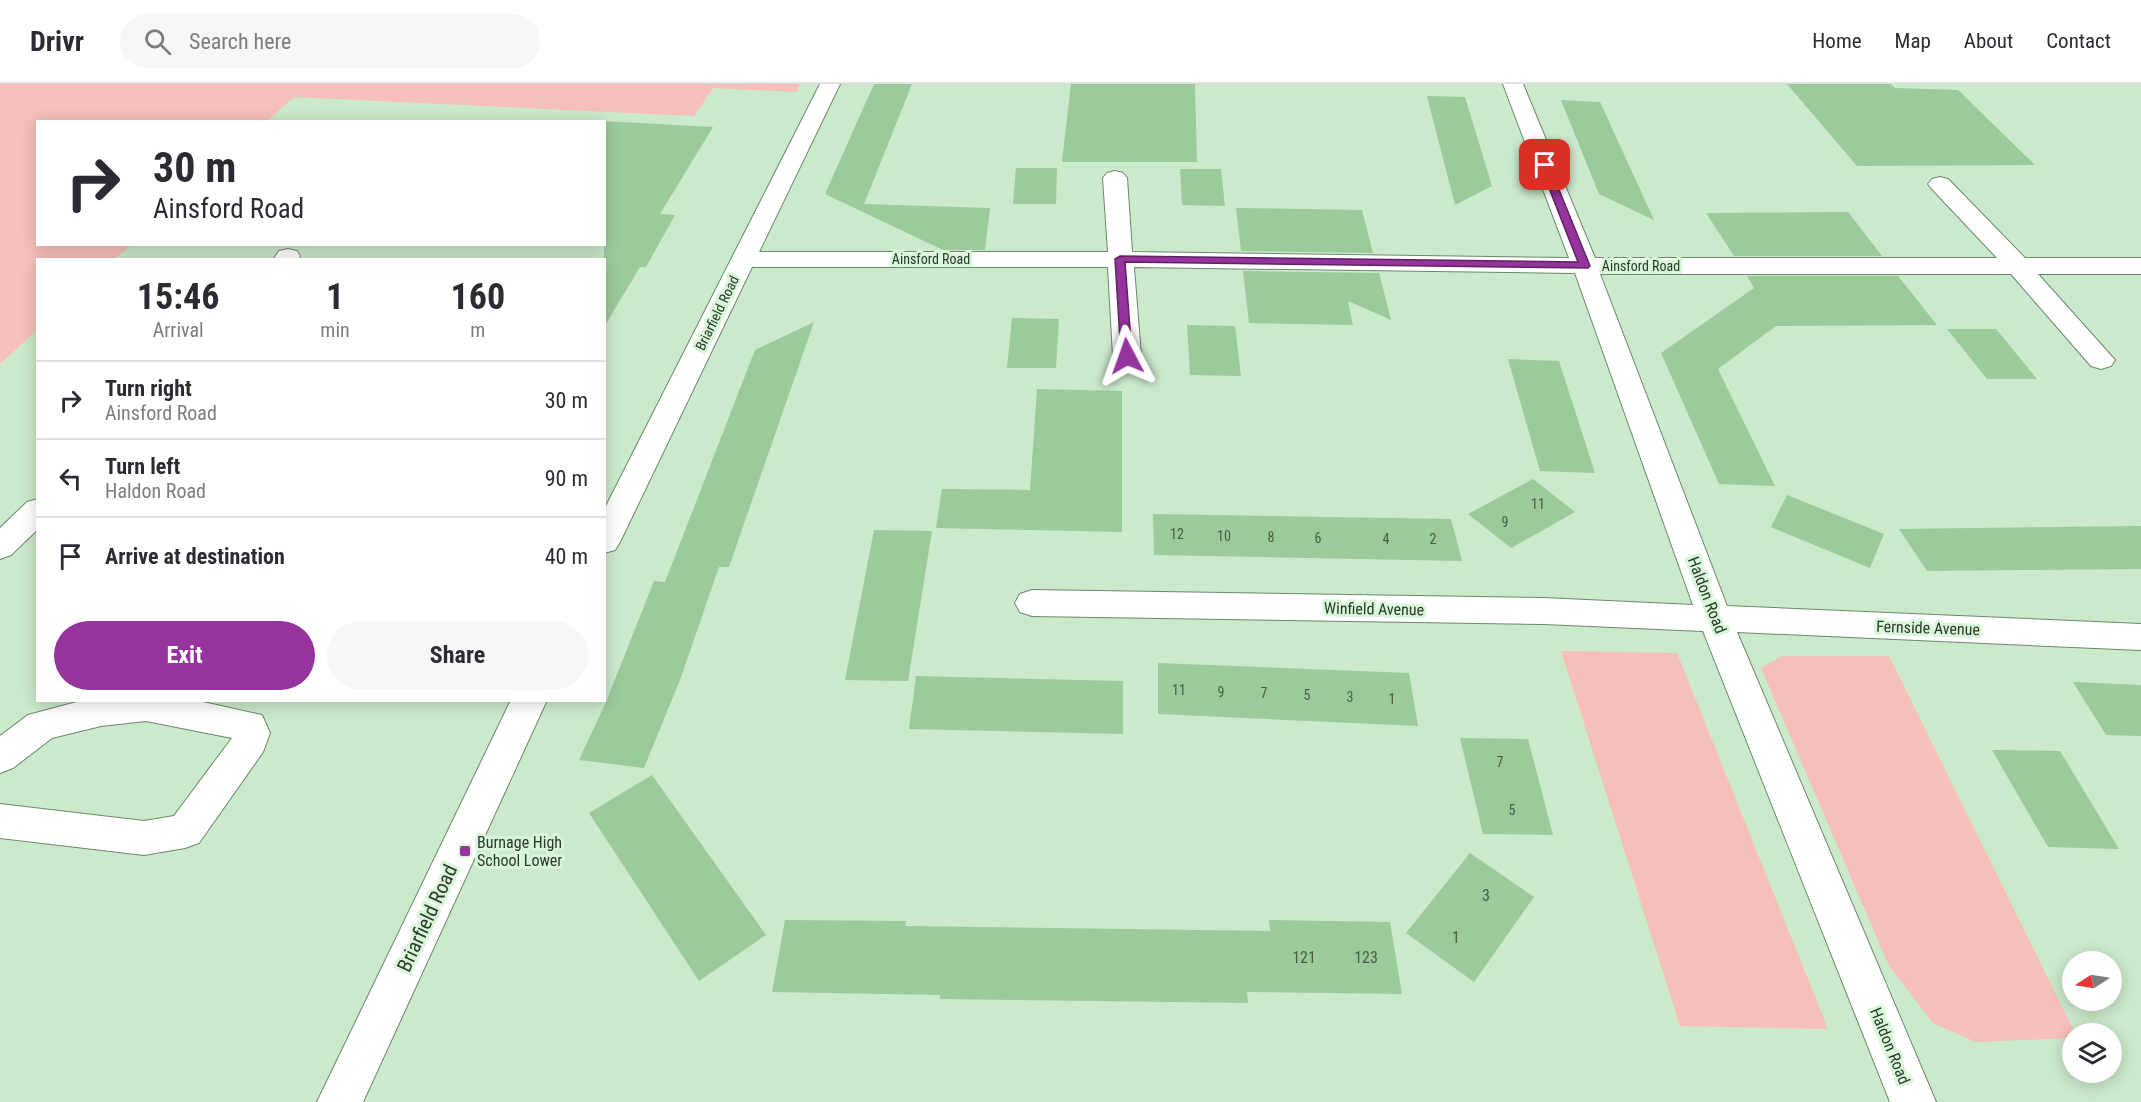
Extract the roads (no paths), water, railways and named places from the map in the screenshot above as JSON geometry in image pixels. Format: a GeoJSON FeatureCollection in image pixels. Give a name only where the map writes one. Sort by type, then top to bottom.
{"type":"FeatureCollection","features":[{"type":"Feature","properties":{"kind":"street","name":"Briarfield Road"},"geometry":{"type":"LineString","coordinates":[[606,538],[830,84]]}},
{"type":"Feature","properties":{"kind":"street","name":"Haldon Road"},"geometry":{"type":"LineString","coordinates":[[1513,84],[1585,266],[1715,619],[1913,1102]]}},
{"type":"Feature","properties":{"kind":"street"},"geometry":{"type":"LineString","coordinates":[[1115,178],[1127,356]]}},
{"type":"Feature","properties":{"kind":"street"},"geometry":{"type":"LineString","coordinates":[[1940,184],[2017,265],[2101,360]]}},
{"type":"Feature","properties":{"kind":"street","name":"Ainsford Road"},"geometry":{"type":"LineString","coordinates":[[742,260],[1120,259],[1585,266],[2141,266]]}},
{"type":"Feature","properties":{"kind":"street"},"geometry":{"type":"LineString","coordinates":[[0,547],[33,518]]}},
{"type":"Feature","properties":{"kind":"street","name":"Winfield Avenue"},"geometry":{"type":"LineString","coordinates":[[1032,603],[1544,611],[1715,619]]}},
{"type":"Feature","properties":{"kind":"street","name":"Fernside Avenue"},"geometry":{"type":"LineString","coordinates":[[1715,619],[2141,637]]}},
{"type":"Feature","properties":{"kind":"street","name":"Briarfield Road"},"geometry":{"type":"LineString","coordinates":[[340,1102],[529,702]]}},
{"type":"Feature","properties":{"kind":"street"},"geometry":{"type":"LineString","coordinates":[[0,757],[41,726],[101,711],[146,706],[249,726],[252,733],[250,741],[185,831],[144,838],[0,821]]}},
{"type":"Feature","properties":{"kind":"place","name":"Burnage High School Lower"},"geometry":{"type":"Point","coordinates":[465,851]}}]}
